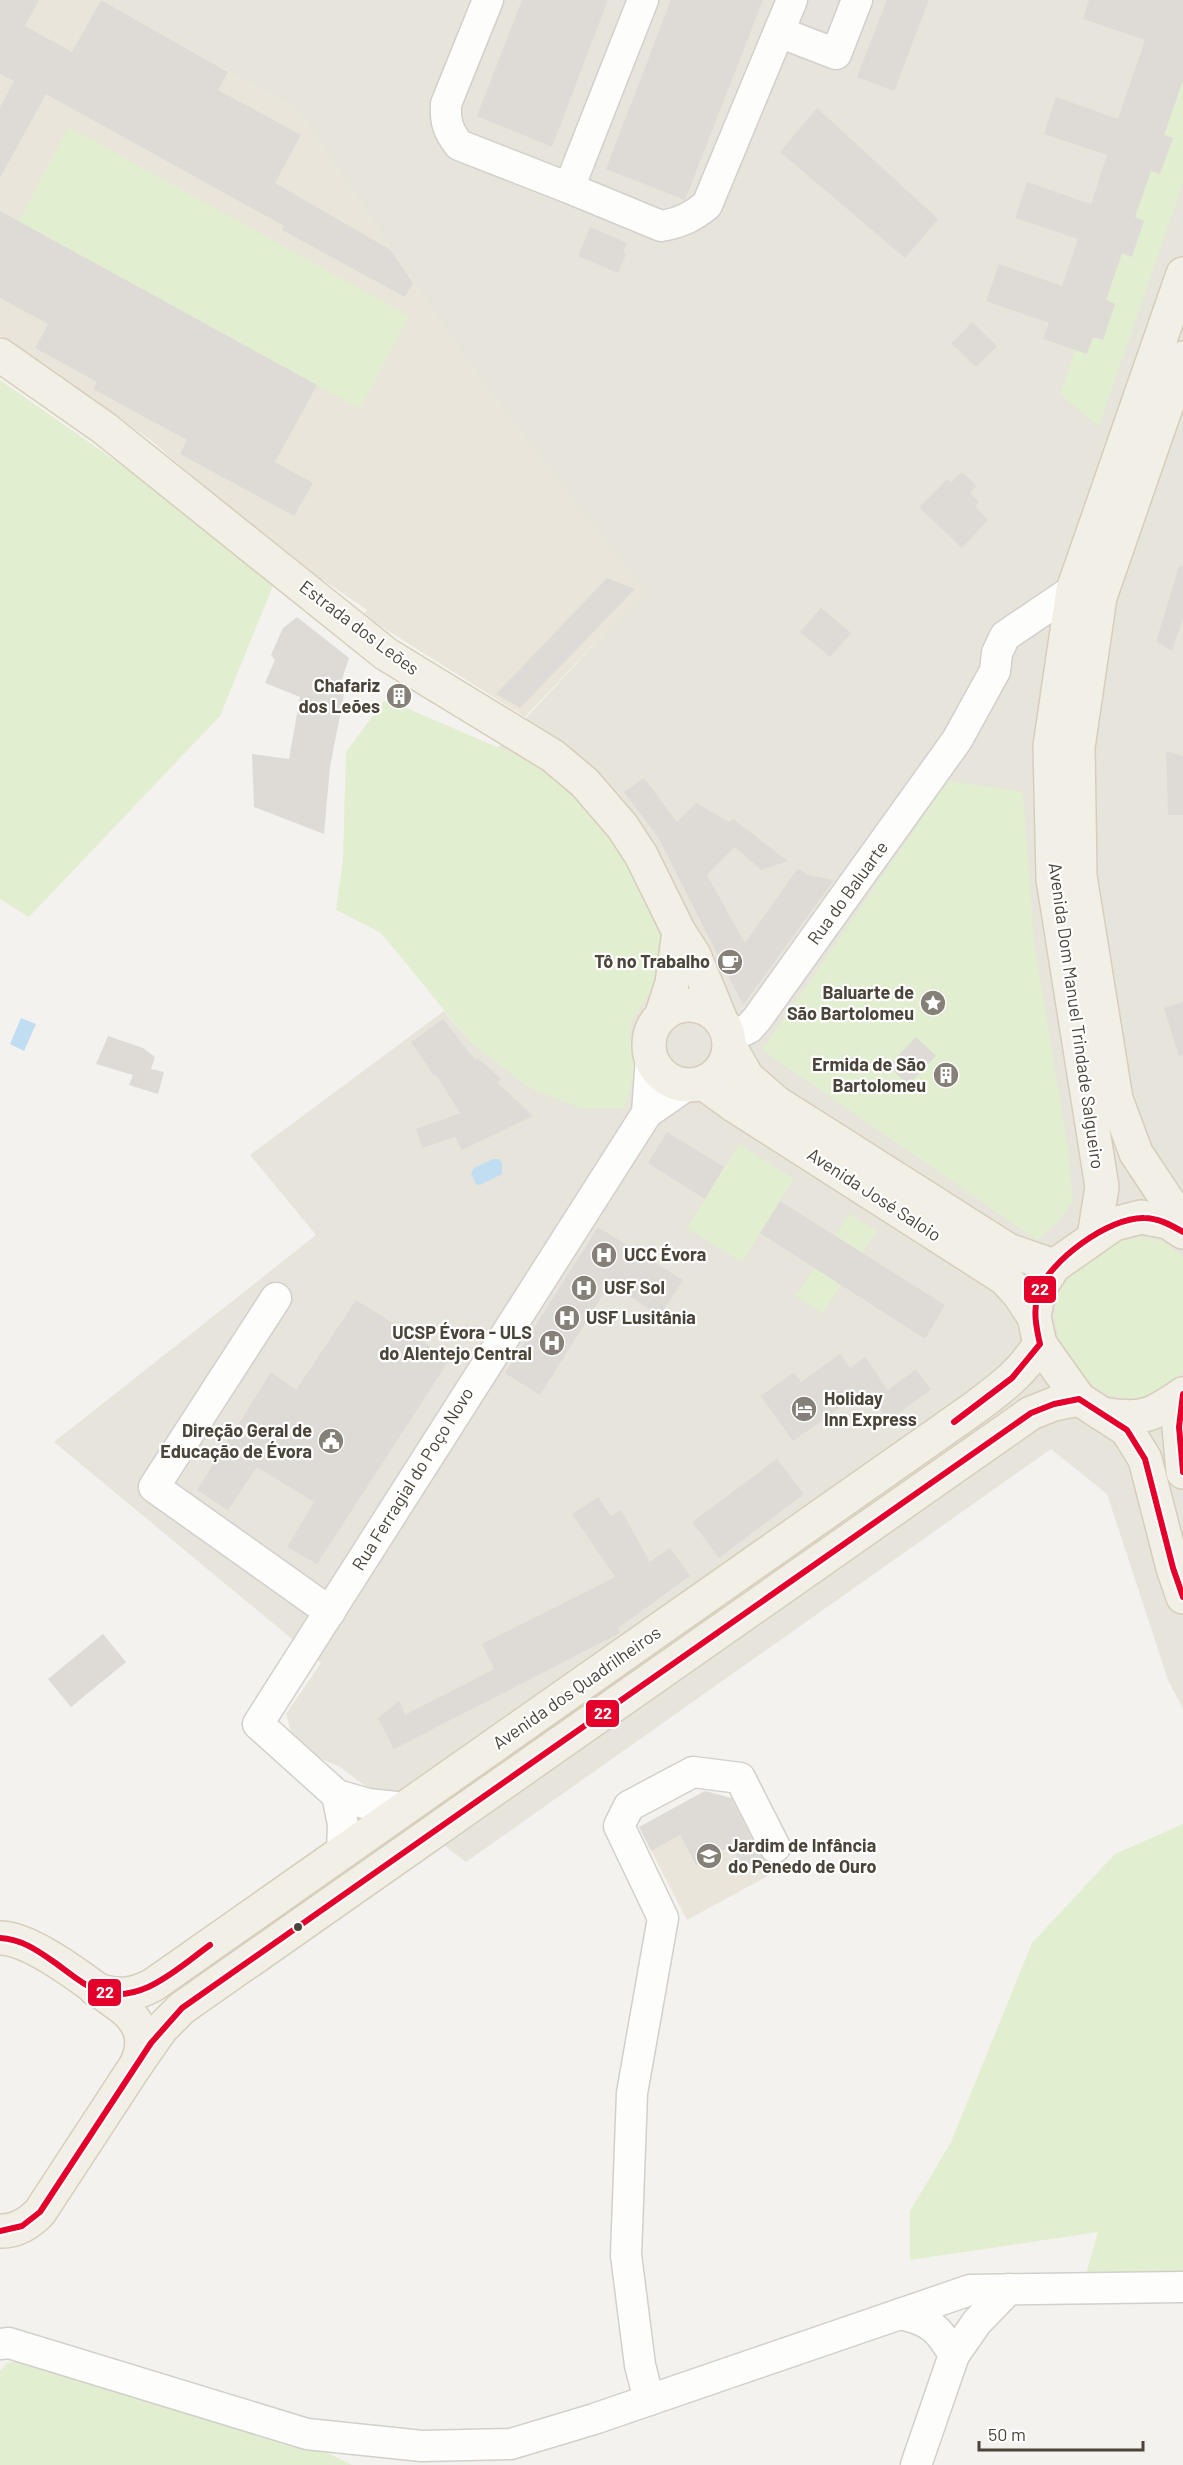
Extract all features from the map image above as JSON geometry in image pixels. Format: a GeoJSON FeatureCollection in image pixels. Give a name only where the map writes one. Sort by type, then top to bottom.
{"type":"FeatureCollection","features":[{"type":"Feature","properties":{"kind":"main road","name":"Avenida Dom Manuel Trindade Salgueiro"},"geometry":{"type":"LineString","coordinates":[[1094,1238],[1102,1186],[1053,879],[1050,746],[1073,590],[1183,274]]}},
{"type":"Feature","properties":{"kind":"main road","name":"Estrada dos Leões"},"geometry":{"type":"LineString","coordinates":[[0,355],[104,428],[386,654],[553,756],[585,783],[622,826],[641,855],[694,955],[726,1034]]}},
{"type":"Feature","properties":{"kind":"main road","name":"Avenida Dom Manuel Trindade Salgueiro"},"geometry":{"type":"LineString","coordinates":[[1183,358],[1100,597],[1078,747],[1080,876],[1116,1099],[1136,1153],[1183,1224]]}},
{"type":"Feature","properties":{"kind":"main road"},"geometry":{"type":"LineString","coordinates":[[662,1014],[676,1006],[692,1004],[707,1008],[726,1034],[726,1062],[717,1075],[695,1084],[672,1081],[659,1072],[651,1058],[649,1042],[653,1027],[662,1014],[672,983],[680,932]]}},
{"type":"Feature","properties":{"kind":"main road","name":"Avenida José Saloio"},"geometry":{"type":"LineString","coordinates":[[726,1034],[747,1077],[777,1103],[1008,1250],[1054,1266]]}},
{"type":"Feature","properties":{"kind":"main road","name":"Avenida José Saloio"},"geometry":{"type":"LineString","coordinates":[[695,1084],[732,1104],[1004,1278],[1019,1294],[1037,1330]]}},
{"type":"Feature","properties":{"kind":"main road"},"geometry":{"type":"LineString","coordinates":[[1183,1232],[1168,1222],[1141,1217],[1114,1224],[1054,1266],[1039,1289],[1037,1330],[1090,1406],[1127,1430],[1145,1459],[1173,1568],[1183,1597]]}},
{"type":"Feature","properties":{"kind":"main road","name":"Avenida dos Quadrilheiros"},"geometry":{"type":"LineString","coordinates":[[94,1989],[115,1995],[128,1995],[142,1991],[406,1808],[1010,1382],[1027,1365],[1037,1330]]}},
{"type":"Feature","properties":{"kind":"main road"},"geometry":{"type":"LineString","coordinates":[[1090,1406],[1130,1419],[1157,1412],[1183,1394]]}},
{"type":"Feature","properties":{"kind":"main road"},"geometry":{"type":"LineString","coordinates":[[1183,1394],[1179,1428],[1183,1472]]}},
{"type":"Feature","properties":{"kind":"main road","name":"Avenida dos Quadrilheiros"},"geometry":{"type":"LineString","coordinates":[[0,2231],[14,2229],[29,2222],[40,2212],[161,2029],[182,2008],[1031,1413],[1054,1404],[1090,1406]]}},
{"type":"Feature","properties":{"kind":"main road"},"geometry":{"type":"LineString","coordinates":[[0,1938],[11,1939],[33,1947],[128,2012],[140,2028],[143,2041],[142,2054],[136,2065]]}},
{"type":"Feature","properties":{"kind":"street"},"geometry":{"type":"LineString","coordinates":[[489,0],[446,104],[445,120],[449,133],[459,145],[661,226],[676,224],[693,216],[707,205],[792,0]]}},
{"type":"Feature","properties":{"kind":"street"},"geometry":{"type":"LineString","coordinates":[[569,188],[643,0]]}},
{"type":"Feature","properties":{"kind":"street"},"geometry":{"type":"LineString","coordinates":[[779,32],[836,54],[857,0]]}},
{"type":"Feature","properties":{"kind":"street","name":"Rua do Baluarte"},"geometry":{"type":"LineString","coordinates":[[726,1034],[749,1028],[757,1019],[957,740],[995,671],[997,652],[1005,636],[1073,590]]}},
{"type":"Feature","properties":{"kind":"street"},"geometry":{"type":"LineString","coordinates":[[646,1113],[651,1058]]}},
{"type":"Feature","properties":{"kind":"street"},"geometry":{"type":"LineString","coordinates":[[646,1113],[695,1084]]}},
{"type":"Feature","properties":{"kind":"street","name":"Rua Ferragial do Poço Novo"},"geometry":{"type":"LineString","coordinates":[[337,1795],[258,1724],[646,1113]]}},
{"type":"Feature","properties":{"kind":"street"},"geometry":{"type":"LineString","coordinates":[[276,1299],[154,1487],[330,1612]]}},
{"type":"Feature","properties":{"kind":"street"},"geometry":{"type":"LineString","coordinates":[[649,2400],[640,2365],[627,2243],[632,2093],[663,1918],[619,1826],[629,1806],[693,1772],[740,1778],[775,1847]]}},
{"type":"Feature","properties":{"kind":"street"},"geometry":{"type":"LineString","coordinates":[[342,1852],[344,1824],[337,1795],[368,1804],[406,1808]]}},
{"type":"Feature","properties":{"kind":"street"},"geometry":{"type":"LineString","coordinates":[[3,2347],[308,2434],[422,2446],[511,2444],[649,2400],[970,2290],[1183,2287]]}},
{"type":"Feature","properties":{"kind":"street"},"geometry":{"type":"LineString","coordinates":[[916,2465],[954,2355],[977,2322],[1009,2289]]}},
{"type":"Feature","properties":{"kind":"street"},"geometry":{"type":"LineString","coordinates":[[900,2314],[921,2318],[943,2336],[954,2355]]}},
{"type":"Feature","properties":{"kind":"shaded area"},"geometry":{"type":"Polygon","coordinates":[[[0,0],[101,0],[298,111],[471,368],[644,592],[525,717],[363,615],[367,610],[323,580],[319,585],[148,438],[0,335],[0,0]]]}},
{"type":"Feature","properties":{"kind":"shaded area"},"geometry":{"type":"Polygon","coordinates":[[[101,0],[1183,0],[1183,1709],[1168,1680],[1107,1494],[1051,1449],[466,1862],[340,1767],[312,1755],[293,1739],[286,1714],[321,1663],[54,1442],[316,1235],[250,1155],[444,1011],[472,1044],[635,1068],[629,1039],[632,1020],[653,987],[546,768],[498,748],[643,592],[471,368],[298,111],[101,0]]]}},
{"type":"Feature","properties":{"kind":"shaded area"},"geometry":{"type":"Polygon","coordinates":[[[801,0],[847,0],[833,36],[793,20],[801,0]]]}},
{"type":"Feature","properties":{"kind":"shaded area"},"geometry":{"type":"Polygon","coordinates":[[[976,1464],[981,1470],[260,1976],[255,1970],[976,1464]]]}},
{"type":"Feature","properties":{"kind":"shaded area","name":"Jardim de Infância do Penedo de Ouro"},"geometry":{"type":"Polygon","coordinates":[[[705,1791],[733,1799],[773,1873],[687,1920],[639,1827],[705,1791]]]}},
{"type":"Feature","properties":{"kind":"green space"},"geometry":{"type":"Polygon","coordinates":[[[1183,80],[1183,183],[1099,427],[1060,394],[1075,350],[1087,354],[1093,337],[1103,340],[1115,304],[1106,300],[1122,253],[1131,257],[1135,217],[1151,171],[1173,138],[1164,135],[1183,80]]]}},
{"type":"Feature","properties":{"kind":"green space"},"geometry":{"type":"Polygon","coordinates":[[[69,127],[409,316],[360,409],[18,221],[69,127]]]}},
{"type":"Feature","properties":{"kind":"green space"},"geometry":{"type":"Polygon","coordinates":[[[0,380],[123,466],[273,586],[220,716],[29,917],[0,899],[0,380]]]}},
{"type":"Feature","properties":{"kind":"green space"},"geometry":{"type":"Polygon","coordinates":[[[384,701],[399,705],[546,768],[605,826],[637,873],[660,938],[653,987],[632,1020],[629,1039],[635,1068],[625,1108],[581,1108],[531,1089],[472,1044],[381,933],[336,910],[343,859],[346,752],[384,701]]]}},
{"type":"Feature","properties":{"kind":"green space"},"geometry":{"type":"Polygon","coordinates":[[[948,781],[1023,792],[1034,941],[1068,1150],[1073,1201],[1056,1224],[1037,1240],[762,1050],[948,781]]]}},
{"type":"Feature","properties":{"kind":"green space"},"geometry":{"type":"Polygon","coordinates":[[[739,1144],[794,1179],[742,1262],[687,1228],[739,1144]]]}},
{"type":"Feature","properties":{"kind":"green space"},"geometry":{"type":"Polygon","coordinates":[[[849,1214],[877,1231],[823,1313],[796,1296],[849,1214]]]}},
{"type":"Feature","properties":{"kind":"green space"},"geometry":{"type":"Polygon","coordinates":[[[1140,1237],[1162,1241],[1183,1256],[1183,1373],[1153,1394],[1131,1399],[1109,1395],[1089,1383],[1059,1339],[1054,1317],[1058,1295],[1069,1276],[1118,1242],[1140,1237]]]}},
{"type":"Feature","properties":{"kind":"green space"},"geometry":{"type":"Polygon","coordinates":[[[1183,1824],[1183,2277],[1084,2281],[1098,2232],[910,2260],[910,2211],[951,2142],[1032,1943],[1115,1854],[1183,1824]]]}},
{"type":"Feature","properties":{"kind":"green space"},"geometry":{"type":"Polygon","coordinates":[[[22,2361],[301,2440],[352,2465],[0,2465],[0,2371],[7,2363],[22,2361]]]}},
{"type":"Feature","properties":{"kind":"water"},"geometry":{"type":"Polygon","coordinates":[[[21,1018],[36,1024],[24,1051],[10,1044],[21,1018]]]}},
{"type":"Feature","properties":{"kind":"water"},"geometry":{"type":"Polygon","coordinates":[[[493,1159],[499,1159],[502,1163],[502,1174],[480,1185],[476,1184],[471,1174],[474,1168],[493,1159]]]}},
{"type":"Feature","properties":{"kind":"building"},"geometry":{"type":"Polygon","coordinates":[[[0,0],[39,0],[25,26],[72,52],[101,0],[228,72],[218,90],[301,135],[275,183],[391,250],[413,283],[405,297],[282,230],[284,226],[46,94],[0,178],[0,107],[14,81],[0,74],[0,0]]]}},
{"type":"Feature","properties":{"kind":"building"},"geometry":{"type":"Polygon","coordinates":[[[522,0],[608,0],[552,147],[477,116],[522,0]]]}},
{"type":"Feature","properties":{"kind":"building"},"geometry":{"type":"Polygon","coordinates":[[[671,0],[763,0],[685,200],[606,169],[671,0]]]}},
{"type":"Feature","properties":{"kind":"building"},"geometry":{"type":"Polygon","coordinates":[[[887,0],[929,0],[894,91],[857,77],[887,0]]]}},
{"type":"Feature","properties":{"kind":"building"},"geometry":{"type":"Polygon","coordinates":[[[1089,0],[1183,0],[1183,80],[1164,135],[1173,138],[1160,174],[1151,171],[1135,217],[1144,221],[1132,257],[1122,253],[1106,300],[1115,304],[1103,340],[1093,337],[1087,354],[1043,339],[1049,323],[986,301],[999,264],[1062,286],[1078,239],[1015,218],[1027,182],[1091,204],[1107,155],[1044,134],[1056,97],[1118,119],[1145,40],[1083,19],[1089,0]]]}},
{"type":"Feature","properties":{"kind":"building"},"geometry":{"type":"Polygon","coordinates":[[[817,108],[938,219],[905,258],[780,152],[817,108]]]}},
{"type":"Feature","properties":{"kind":"building"},"geometry":{"type":"Polygon","coordinates":[[[0,211],[317,385],[275,462],[313,483],[294,516],[180,454],[187,440],[93,389],[97,382],[35,348],[48,324],[0,298],[0,211]]]}},
{"type":"Feature","properties":{"kind":"building"},"geometry":{"type":"Polygon","coordinates":[[[590,227],[627,243],[623,252],[626,254],[618,273],[578,256],[590,227]]]}},
{"type":"Feature","properties":{"kind":"building"},"geometry":{"type":"Polygon","coordinates":[[[972,322],[997,346],[976,367],[951,343],[972,322]]]}},
{"type":"Feature","properties":{"kind":"building"},"geometry":{"type":"Polygon","coordinates":[[[962,472],[977,486],[970,493],[979,502],[975,506],[988,520],[962,548],[919,507],[947,479],[951,483],[962,472]]]}},
{"type":"Feature","properties":{"kind":"building"},"geometry":{"type":"Polygon","coordinates":[[[1179,566],[1183,567],[1183,619],[1172,651],[1156,642],[1179,566]]]}},
{"type":"Feature","properties":{"kind":"building"},"geometry":{"type":"Polygon","coordinates":[[[607,578],[635,589],[520,708],[496,694],[607,578]]]}},
{"type":"Feature","properties":{"kind":"building"},"geometry":{"type":"Polygon","coordinates":[[[821,608],[851,633],[830,657],[800,632],[821,608]]]}},
{"type":"Feature","properties":{"kind":"building"},"geometry":{"type":"Polygon","coordinates":[[[297,617],[349,658],[339,688],[345,689],[330,767],[324,834],[254,807],[252,754],[289,759],[300,697],[265,683],[275,660],[271,655],[283,628],[297,617]]]}},
{"type":"Feature","properties":{"kind":"building"},"geometry":{"type":"Polygon","coordinates":[[[1166,751],[1183,756],[1183,815],[1168,815],[1166,751]]]}},
{"type":"Feature","properties":{"kind":"building"},"geometry":{"type":"Polygon","coordinates":[[[644,778],[677,822],[696,803],[729,822],[733,819],[788,861],[761,870],[735,847],[707,875],[745,943],[798,868],[808,875],[834,880],[743,1005],[658,837],[624,792],[644,778]]]}},
{"type":"Feature","properties":{"kind":"building"},"geometry":{"type":"Polygon","coordinates":[[[1183,1002],[1183,1055],[1179,1056],[1164,1008],[1183,1002]]]}},
{"type":"Feature","properties":{"kind":"building"},"geometry":{"type":"Polygon","coordinates":[[[443,1019],[475,1060],[478,1058],[501,1079],[497,1082],[533,1116],[462,1150],[455,1137],[422,1148],[416,1129],[460,1113],[436,1075],[434,1076],[411,1042],[443,1019]]]}},
{"type":"Feature","properties":{"kind":"building"},"geometry":{"type":"Polygon","coordinates":[[[108,1036],[143,1048],[155,1057],[151,1069],[164,1072],[158,1094],[129,1085],[133,1075],[96,1064],[108,1036]]]}},
{"type":"Feature","properties":{"kind":"building"},"geometry":{"type":"Polygon","coordinates":[[[916,1037],[936,1056],[908,1085],[889,1066],[916,1037]]]}},
{"type":"Feature","properties":{"kind":"building"},"geometry":{"type":"Polygon","coordinates":[[[667,1132],[724,1167],[705,1199],[648,1163],[667,1132]]]}},
{"type":"Feature","properties":{"kind":"building"},"geometry":{"type":"Polygon","coordinates":[[[780,1201],[945,1305],[925,1339],[760,1233],[780,1201]]]}},
{"type":"Feature","properties":{"kind":"building"},"geometry":{"type":"Polygon","coordinates":[[[598,1227],[683,1280],[660,1316],[610,1284],[540,1395],[505,1373],[598,1227]]]}},
{"type":"Feature","properties":{"kind":"building","name":"Direção Geral de Educação de Évora"},"geometry":{"type":"Polygon","coordinates":[[[356,1300],[450,1359],[317,1564],[287,1547],[314,1502],[257,1467],[228,1510],[197,1490],[271,1372],[296,1390],[356,1300]]]}},
{"type":"Feature","properties":{"kind":"building","name":"Holiday Inn Express"},"geometry":{"type":"Polygon","coordinates":[[[840,1354],[850,1368],[865,1357],[888,1390],[916,1369],[931,1390],[888,1421],[865,1390],[793,1441],[761,1396],[794,1372],[801,1382],[840,1354]]]}},
{"type":"Feature","properties":{"kind":"building"},"geometry":{"type":"Polygon","coordinates":[[[777,1459],[804,1494],[719,1558],[692,1522],[777,1459]]]}},
{"type":"Feature","properties":{"kind":"building"},"geometry":{"type":"Polygon","coordinates":[[[598,1497],[611,1516],[621,1510],[650,1562],[670,1548],[690,1576],[618,1628],[620,1633],[394,1749],[378,1718],[399,1701],[405,1715],[494,1669],[482,1644],[615,1577],[572,1514],[598,1497]]]}},
{"type":"Feature","properties":{"kind":"building"},"geometry":{"type":"Polygon","coordinates":[[[103,1634],[126,1662],[71,1707],[48,1679],[103,1634]]]}},
{"type":"Feature","properties":{"kind":"building"},"geometry":{"type":"Polygon","coordinates":[[[705,1791],[731,1798],[760,1855],[767,1862],[745,1874],[731,1846],[696,1865],[680,1835],[651,1851],[639,1827],[705,1791]]]}},
{"type":"Feature","properties":{"kind":"transit line","name":"22"},"geometry":{"type":"LineString","coordinates":[[954,1422],[1012,1378],[1040,1344],[1036,1318],[1038,1293],[1044,1281],[1067,1255],[1098,1233],[1130,1220],[1154,1219],[1183,1232]]}},
{"type":"Feature","properties":{"kind":"transit line","name":"22"},"geometry":{"type":"LineString","coordinates":[[1183,1394],[1179,1427],[1183,1472]]}},
{"type":"Feature","properties":{"kind":"transit line","name":"22"},"geometry":{"type":"LineString","coordinates":[[0,2231],[22,2226],[40,2212],[151,2043],[182,2008],[1031,1413],[1054,1404],[1079,1399],[1127,1430],[1145,1459],[1173,1568],[1183,1597]]}},
{"type":"Feature","properties":{"kind":"transit line","name":"22"},"geometry":{"type":"LineString","coordinates":[[0,1938],[15,1940],[28,1946],[85,1984],[96,1990],[112,1994],[143,1989],[171,1974],[210,1945]]}},
{"type":"Feature","properties":{"kind":"place","name":"Chafariz dos Leões"},"geometry":{"type":"Point","coordinates":[399,696]}},
{"type":"Feature","properties":{"kind":"place","name":"Tô no Trabalho"},"geometry":{"type":"Point","coordinates":[730,962]}},
{"type":"Feature","properties":{"kind":"place","name":"Baluarte de São Bartolomeu"},"geometry":{"type":"Point","coordinates":[933,1003]}},
{"type":"Feature","properties":{"kind":"place","name":"Ermida de São Bartolomeu"},"geometry":{"type":"Point","coordinates":[946,1075]}},
{"type":"Feature","properties":{"kind":"place","name":"UCC Évora"},"geometry":{"type":"Point","coordinates":[604,1255]}},
{"type":"Feature","properties":{"kind":"place","name":"USF Sol"},"geometry":{"type":"Point","coordinates":[584,1288]}},
{"type":"Feature","properties":{"kind":"place","name":"USF Lusitânia"},"geometry":{"type":"Point","coordinates":[567,1318]}},
{"type":"Feature","properties":{"kind":"place","name":"UCSP Évora - ULS do Alentejo Central"},"geometry":{"type":"Point","coordinates":[552,1343]}},
{"type":"Feature","properties":{"kind":"place","name":"Holiday Inn Express"},"geometry":{"type":"Point","coordinates":[804,1409]}},
{"type":"Feature","properties":{"kind":"place","name":"Direção Geral de Educação de Évora"},"geometry":{"type":"Point","coordinates":[331,1441]}},
{"type":"Feature","properties":{"kind":"place","name":"Jardim de Infância do Penedo de Ouro"},"geometry":{"type":"Point","coordinates":[709,1856]}}]}
